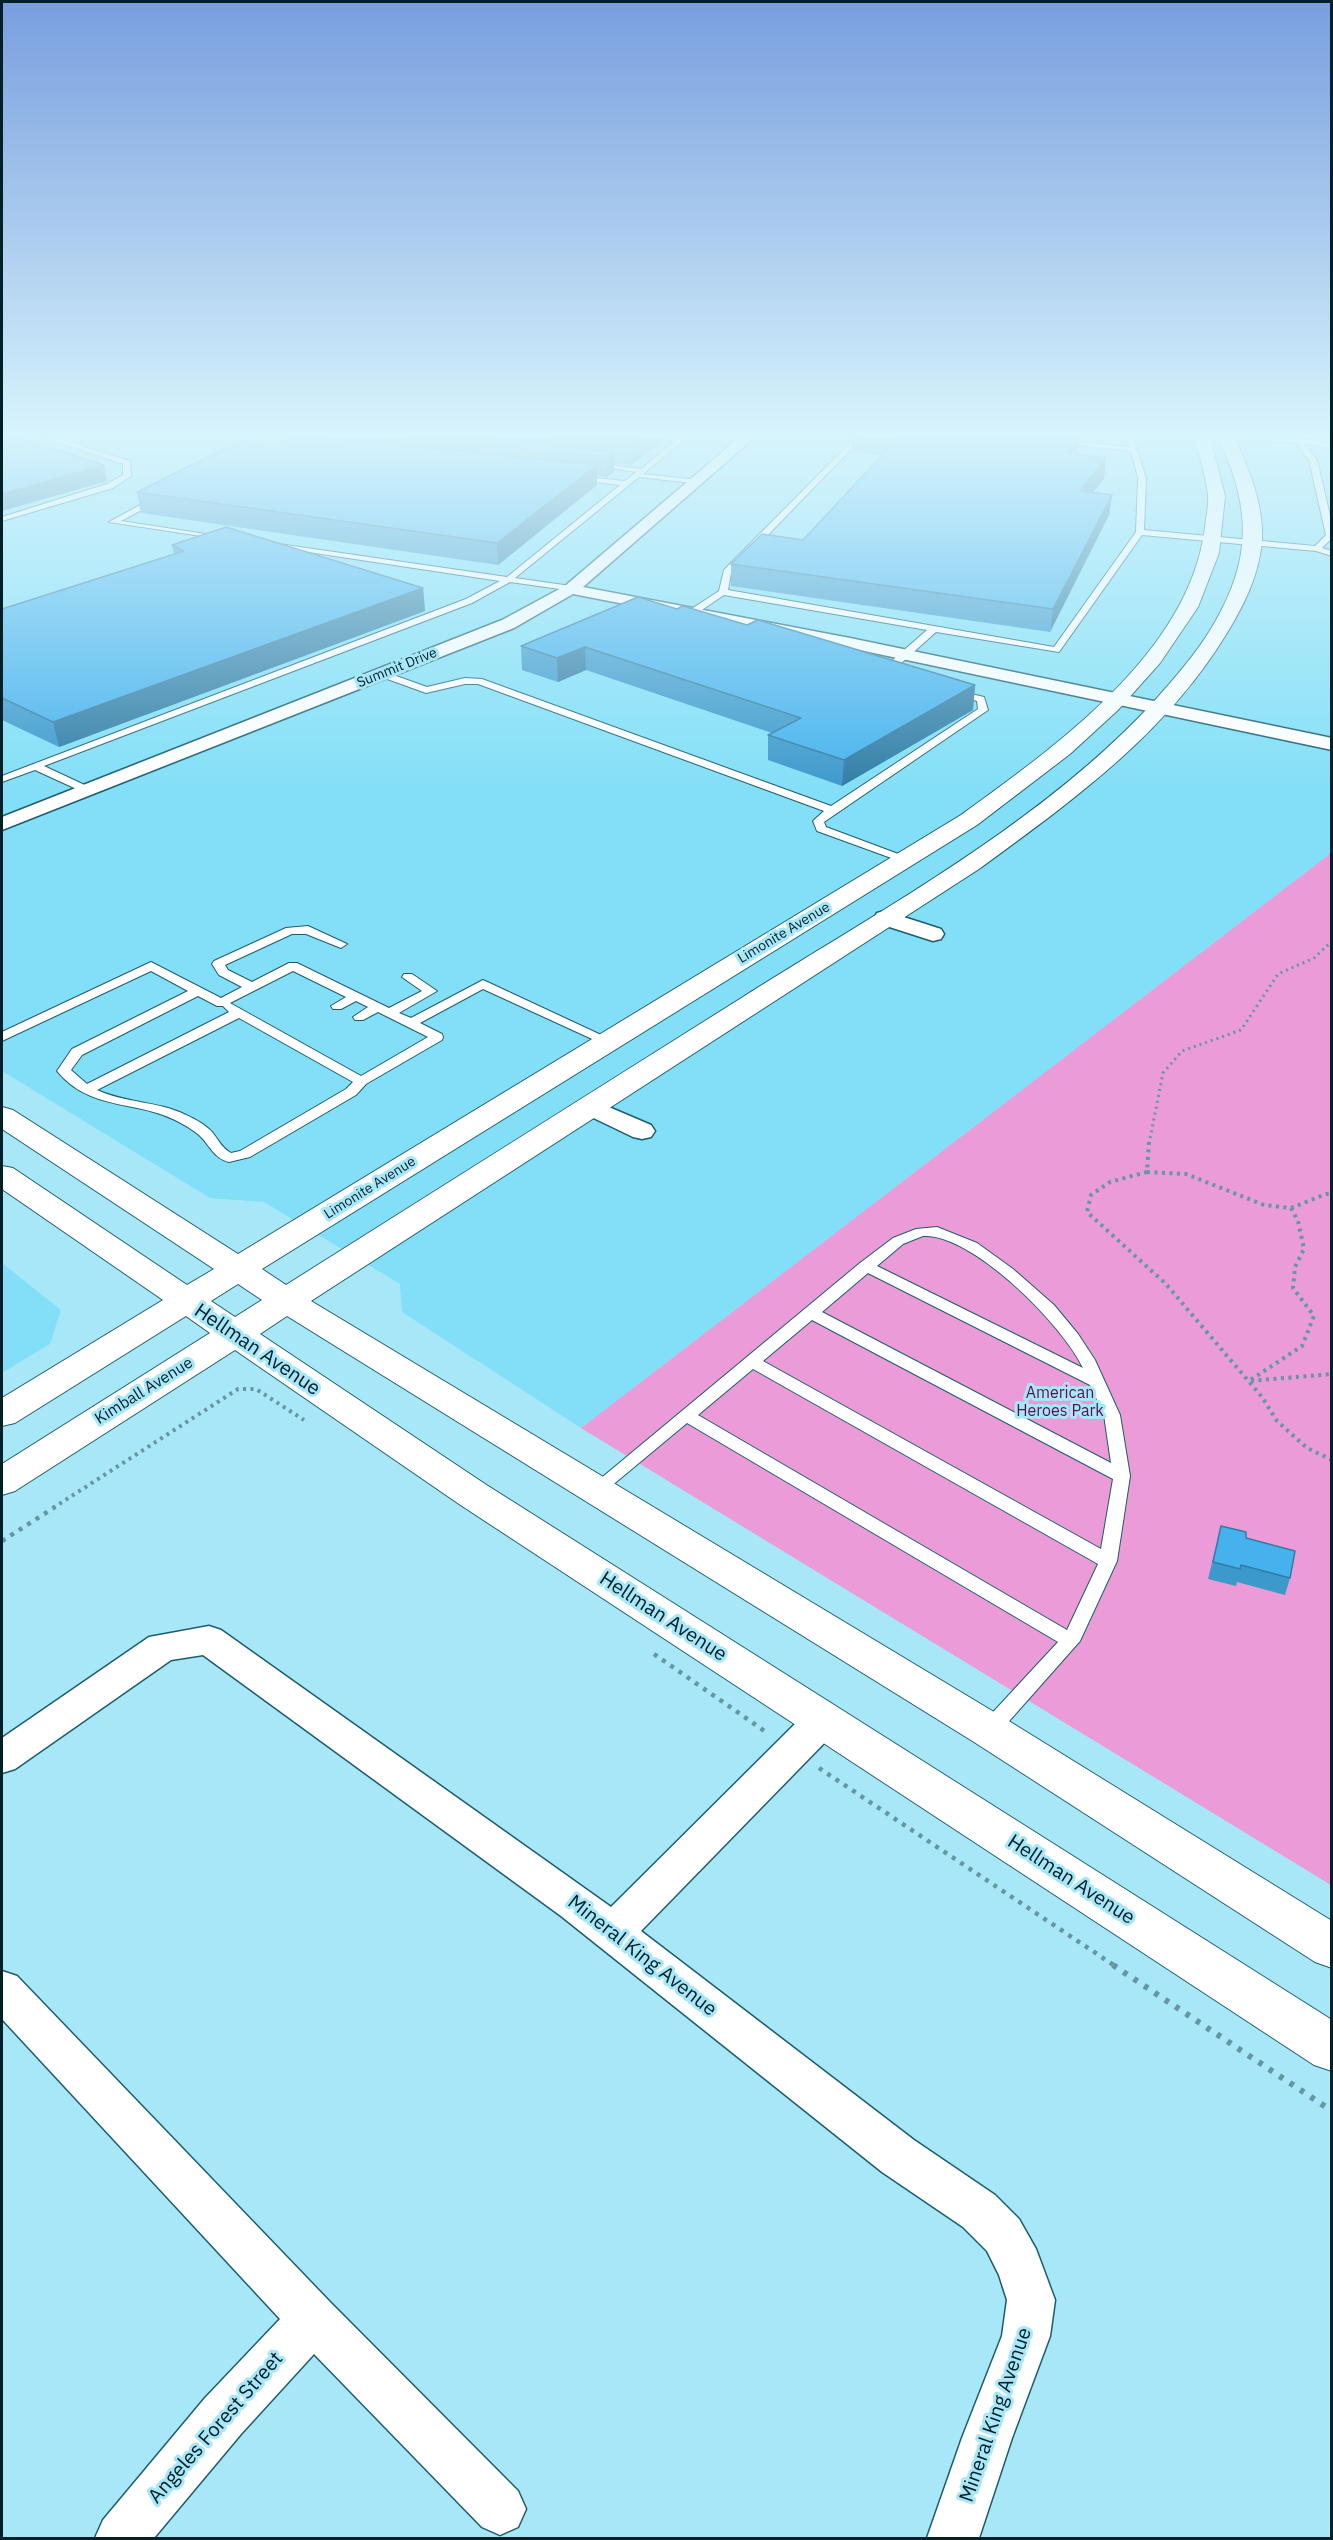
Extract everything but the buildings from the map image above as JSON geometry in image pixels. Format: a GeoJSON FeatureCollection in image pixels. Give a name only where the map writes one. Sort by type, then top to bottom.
{"type":"FeatureCollection","features":[{"type":"Feature","properties":{"kind":"main road","name":"Limonite Avenue"},"geometry":{"type":"LineString","coordinates":[[185,1301],[969,820],[1023,782],[1066,747],[1116,699],[1157,653],[1186,610],[1200,584],[1207,556]]}},
{"type":"Feature","properties":{"kind":"main road"},"geometry":{"type":"LineString","coordinates":[[287,1301],[970,864],[1063,797],[1139,730],[1207,652],[1229,616],[1244,580],[1250,556]]}},
{"type":"Feature","properties":{"kind":"main road"},"geometry":{"type":"LineString","coordinates":[[885,918],[909,891],[918,875],[917,867],[904,860]]}},
{"type":"Feature","properties":{"kind":"main road"},"geometry":{"type":"LineString","coordinates":[[2,1116],[287,1301],[989,1730],[1332,1947]]}},
{"type":"Feature","properties":{"kind":"main road","name":"Hellman Avenue"},"geometry":{"type":"LineString","coordinates":[[2,1175],[234,1335],[472,1494],[1332,2048]]}},
{"type":"Feature","properties":{"kind":"main road"},"geometry":{"type":"LineString","coordinates":[[2,1414],[185,1301]]}},
{"type":"Feature","properties":{"kind":"main road","name":"Kimball Avenue"},"geometry":{"type":"LineString","coordinates":[[2,1482],[287,1301]]}},
{"type":"Feature","properties":{"kind":"street","name":"Summit Drive"},"geometry":{"type":"LineString","coordinates":[[2,824],[508,624],[571,589],[611,556]]}},
{"type":"Feature","properties":{"kind":"street"},"geometry":{"type":"LineString","coordinates":[[571,589],[905,654],[1332,744]]}},
{"type":"Feature","properties":{"kind":"street"},"geometry":{"type":"LineString","coordinates":[[885,918],[933,934]]}},
{"type":"Feature","properties":{"kind":"street"},"geometry":{"type":"LineString","coordinates":[[590,1107],[642,1131]]}},
{"type":"Feature","properties":{"kind":"street","name":"Mineral King Avenue"},"geometry":{"type":"LineString","coordinates":[[2,1758],[162,1647],[209,1640],[574,1903],[898,2156],[979,2211],[1003,2235],[1020,2266],[1031,2300],[1026,2336],[987,2438],[953,2538]]}},
{"type":"Feature","properties":{"kind":"street"},"geometry":{"type":"LineString","coordinates":[[612,1933],[823,1720]]}},
{"type":"Feature","properties":{"kind":"street"},"geometry":{"type":"LineString","coordinates":[[2,1990],[313,2319],[500,2509]]}},
{"type":"Feature","properties":{"kind":"street","name":"Angeles Forest Street"},"geometry":{"type":"LineString","coordinates":[[121,2538],[223,2416],[313,2319]]}},
{"type":"Feature","properties":{"kind":"lane"},"geometry":{"type":"LineString","coordinates":[[344,556],[571,589]]}},
{"type":"Feature","properties":{"kind":"lane"},"geometry":{"type":"LineString","coordinates":[[2,779],[469,601],[508,580],[539,556]]}},
{"type":"Feature","properties":{"kind":"lane"},"geometry":{"type":"LineString","coordinates":[[723,592],[727,572],[743,556]]}},
{"type":"Feature","properties":{"kind":"lane"},"geometry":{"type":"LineString","coordinates":[[693,612],[723,592],[1056,650],[1123,556]]}},
{"type":"Feature","properties":{"kind":"lane"},"geometry":{"type":"LineString","coordinates":[[895,675],[884,672],[934,629]]}},
{"type":"Feature","properties":{"kind":"lane"},"geometry":{"type":"LineString","coordinates":[[382,674],[426,690],[465,681],[479,681],[832,810]]}},
{"type":"Feature","properties":{"kind":"lane"},"geometry":{"type":"LineString","coordinates":[[904,860],[821,829],[818,821],[983,710],[981,699],[948,690]]}},
{"type":"Feature","properties":{"kind":"lane"},"geometry":{"type":"LineString","coordinates":[[35,766],[87,790]]}},
{"type":"Feature","properties":{"kind":"lane"},"geometry":{"type":"LineString","coordinates":[[251,987],[223,972],[218,964],[290,930],[308,930],[341,944]]}},
{"type":"Feature","properties":{"kind":"lane"},"geometry":{"type":"LineString","coordinates":[[2,1037],[151,966],[361,1081]]}},
{"type":"Feature","properties":{"kind":"lane"},"geometry":{"type":"LineString","coordinates":[[197,991],[77,1052],[64,1071],[86,1090],[97,1096],[152,1107],[179,1116],[205,1133],[216,1150],[229,1158],[245,1154],[351,1092],[361,1081],[437,1038],[293,966],[221,1003]]}},
{"type":"Feature","properties":{"kind":"lane"},"geometry":{"type":"LineString","coordinates":[[359,1017],[431,991],[408,977]]}},
{"type":"Feature","properties":{"kind":"lane"},"geometry":{"type":"LineString","coordinates":[[315,993],[331,984]]}},
{"type":"Feature","properties":{"kind":"lane"},"geometry":{"type":"LineString","coordinates":[[385,1027],[406,1021],[483,984],[609,1041]]}},
{"type":"Feature","properties":{"kind":"lane"},"geometry":{"type":"LineString","coordinates":[[337,1006],[355,997]]}},
{"type":"Feature","properties":{"kind":"lane"},"geometry":{"type":"LineString","coordinates":[[86,1090],[238,1012]]}},
{"type":"Feature","properties":{"kind":"lane"},"geometry":{"type":"LineString","coordinates":[[256,1022],[272,1015]]}},
{"type":"Feature","properties":{"kind":"lane"},"geometry":{"type":"LineString","coordinates":[[280,1036],[294,1029]]}},
{"type":"Feature","properties":{"kind":"lane"},"geometry":{"type":"LineString","coordinates":[[302,1048],[316,1041]]}},
{"type":"Feature","properties":{"kind":"lane"},"geometry":{"type":"LineString","coordinates":[[324,1060],[337,1053]]}},
{"type":"Feature","properties":{"kind":"lane"},"geometry":{"type":"LineString","coordinates":[[597,1489],[865,1266],[909,1235],[937,1231],[972,1246],[1008,1272],[1049,1309],[1087,1360],[1112,1415],[1122,1476],[1108,1561],[1071,1641],[989,1730]]}},
{"type":"Feature","properties":{"kind":"lane"},"geometry":{"type":"LineString","coordinates":[[865,1266],[1098,1382]]}},
{"type":"Feature","properties":{"kind":"lane"},"geometry":{"type":"LineString","coordinates":[[810,1312],[1122,1476]]}},
{"type":"Feature","properties":{"kind":"lane"},"geometry":{"type":"LineString","coordinates":[[751,1361],[1108,1561]]}},
{"type":"Feature","properties":{"kind":"lane"},"geometry":{"type":"LineString","coordinates":[[686,1415],[1071,1641]]}},
{"type":"Feature","properties":{"kind":"path"},"geometry":{"type":"LineString","coordinates":[[1147,1172],[1148,1149],[1163,1073],[1182,1051],[1241,1030],[1278,974],[1314,958],[1332,940]]}},
{"type":"Feature","properties":{"kind":"path"},"geometry":{"type":"LineString","coordinates":[[1332,1194],[1326,1194],[1291,1208],[1264,1205],[1186,1174],[1147,1172],[1110,1182],[1091,1195],[1087,1212],[1166,1284],[1249,1380],[1277,1422],[1307,1448],[1332,1460]]}},
{"type":"Feature","properties":{"kind":"path"},"geometry":{"type":"LineString","coordinates":[[1249,1380],[1302,1346],[1314,1316],[1293,1288],[1295,1267],[1304,1248],[1298,1221],[1291,1208]]}},
{"type":"Feature","properties":{"kind":"path"},"geometry":{"type":"LineString","coordinates":[[1249,1380],[1332,1374]]}},
{"type":"Feature","properties":{"kind":"path"},"geometry":{"type":"LineString","coordinates":[[2,1541],[238,1389],[256,1389],[315,1427]]}},
{"type":"Feature","properties":{"kind":"path"},"geometry":{"type":"LineString","coordinates":[[646,1649],[793,1751],[1332,2111]]}},
{"type":"Feature","properties":{"kind":"shaded area"},"geometry":{"type":"Polygon","coordinates":[[[2,556],[1331,556],[1331,853],[581,1428],[402,1312],[400,1284],[264,1202],[210,1198],[2,1071],[2,556]]]}},
{"type":"Feature","properties":{"kind":"shaded area"},"geometry":{"type":"Polygon","coordinates":[[[2,1263],[61,1310],[50,1344],[2,1373],[2,1263]]]}},
{"type":"Feature","properties":{"kind":"green space","name":"American Heroes Park"},"geometry":{"type":"Polygon","coordinates":[[[1331,853],[1331,1885],[581,1428],[1331,853]]]}}]}
